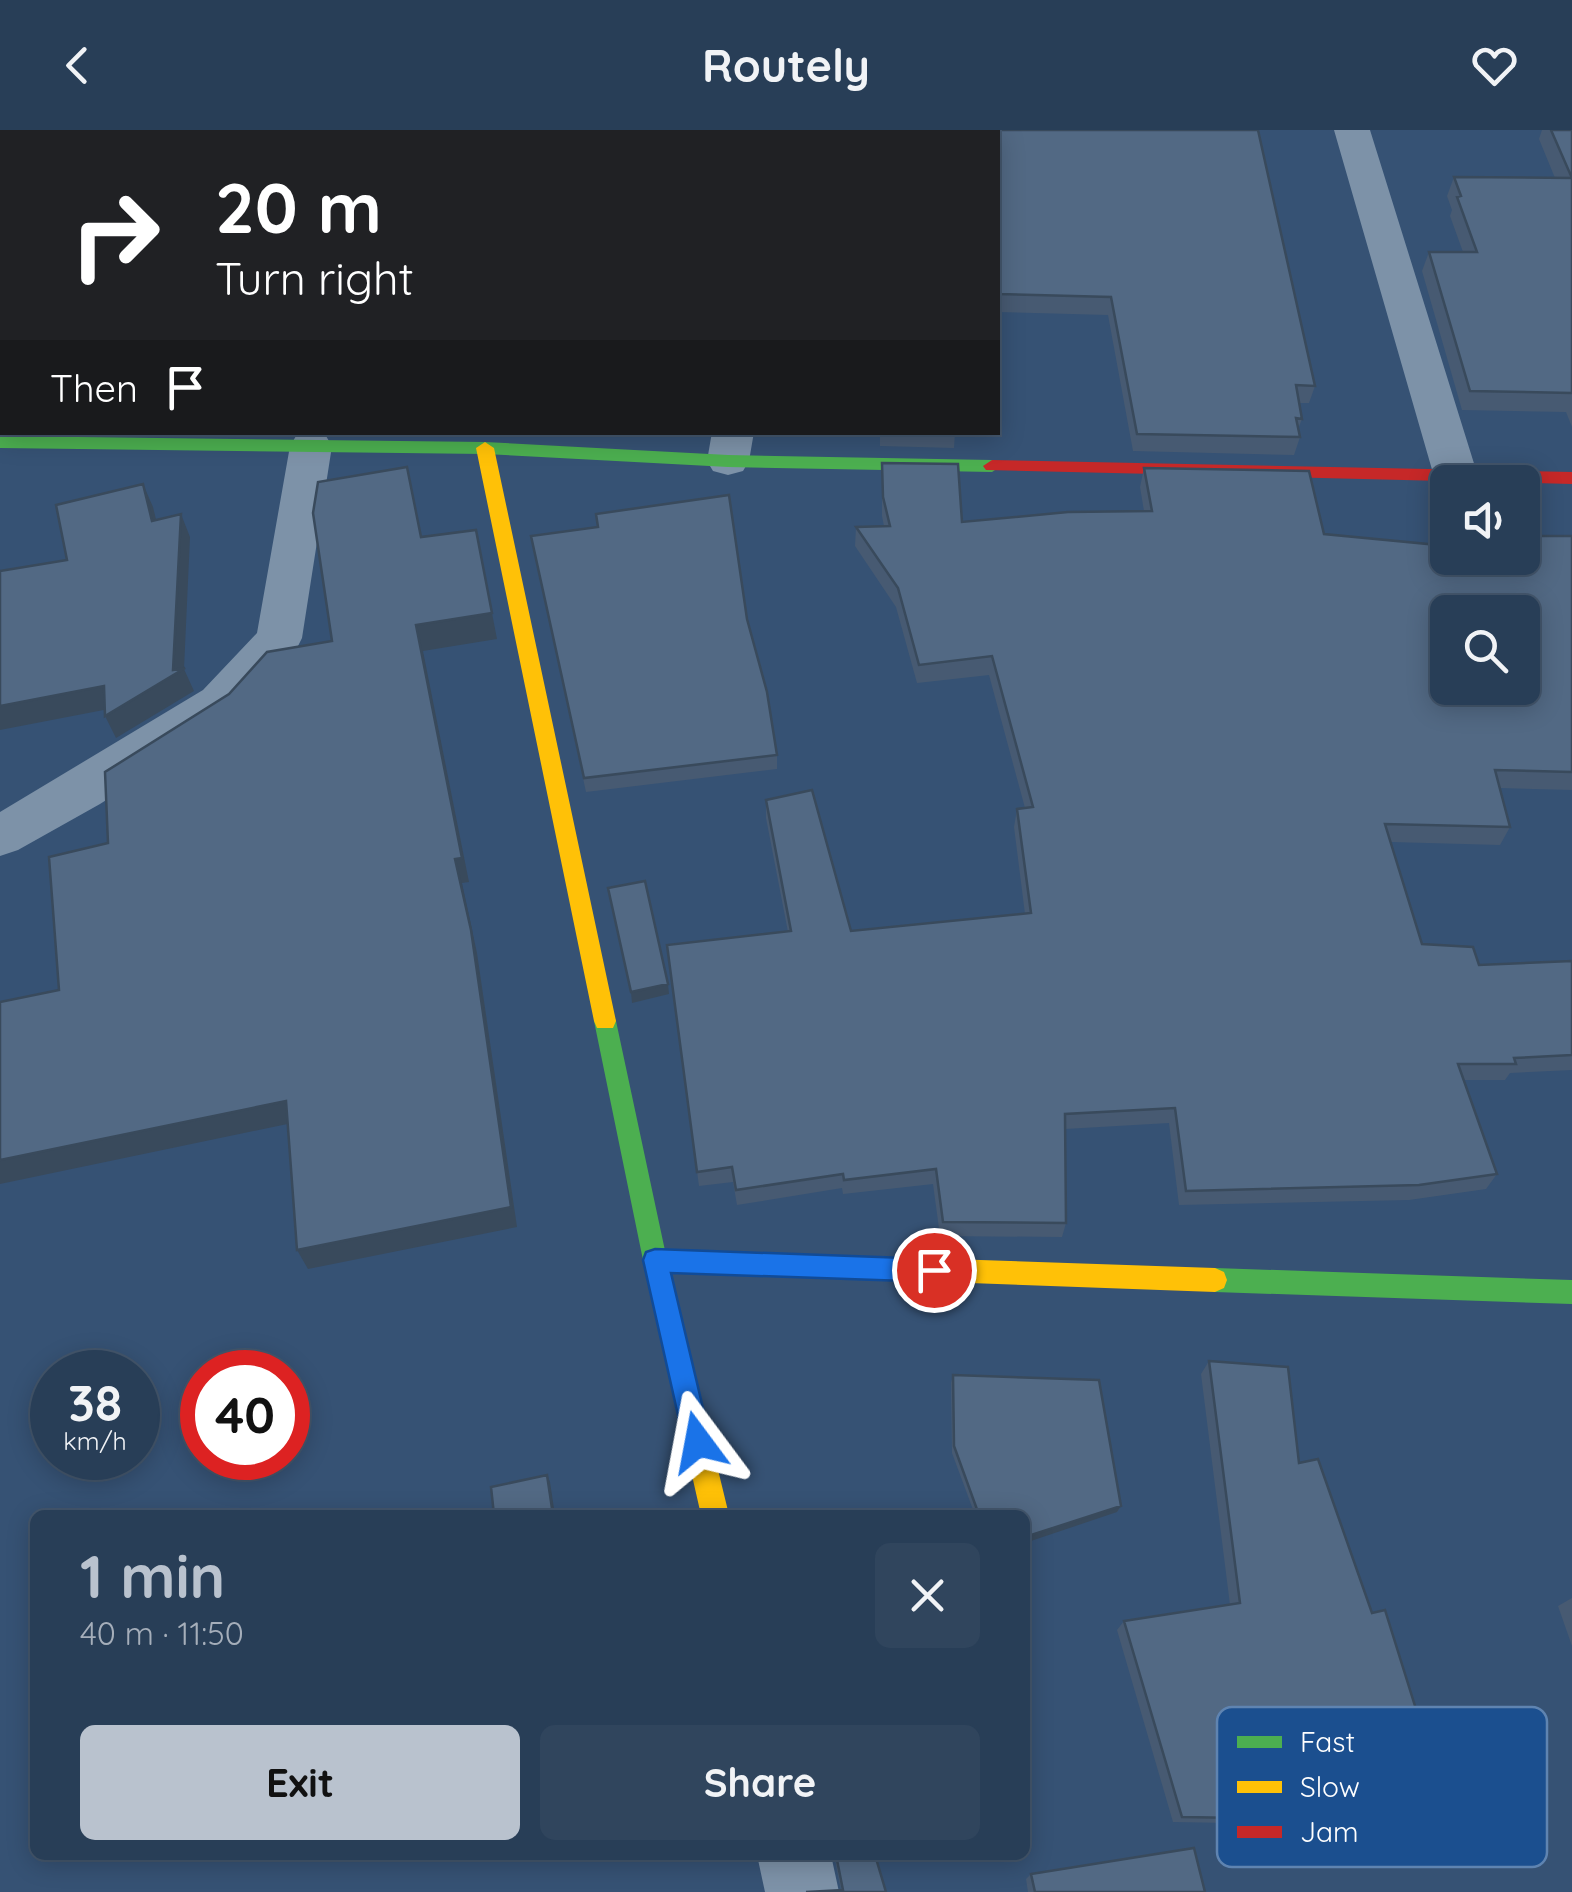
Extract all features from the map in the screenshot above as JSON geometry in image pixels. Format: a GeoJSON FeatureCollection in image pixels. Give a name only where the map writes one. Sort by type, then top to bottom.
{"type":"FeatureCollection","features":[{"type":"Feature","properties":{"kind":"street"},"geometry":{"type":"LineString","coordinates":[[1352,130],[1453,465]]}},
{"type":"Feature","properties":{"kind":"street"},"geometry":{"type":"LineString","coordinates":[[0,442],[730,447],[1430,471]]}},
{"type":"Feature","properties":{"kind":"street"},"geometry":{"type":"LineString","coordinates":[[0,836],[82,790],[220,703],[279,638],[311,446]]}},
{"type":"Feature","properties":{"kind":"street"},"geometry":{"type":"LineString","coordinates":[[485,448],[655,1260],[714,1510]]}},
{"type":"Feature","properties":{"kind":"street"},"geometry":{"type":"LineString","coordinates":[[1540,476],[1572,478]]}},
{"type":"Feature","properties":{"kind":"street"},"geometry":{"type":"LineString","coordinates":[[655,1260],[1572,1292]]}},
{"type":"Feature","properties":{"kind":"street"},"geometry":{"type":"LineString","coordinates":[[795,1860],[802,1892]]}},
{"type":"Feature","properties":{"kind":"building"},"geometry":{"type":"Polygon","coordinates":[[[1000,130],[1258,130],[1315,386],[1296,385],[1302,419],[1296,418],[1300,437],[1137,434],[1111,297],[1000,294],[1000,130]]]}},
{"type":"Feature","properties":{"kind":"building"},"geometry":{"type":"Polygon","coordinates":[[[1551,130],[1572,130],[1572,178],[1551,130]]]}},
{"type":"Feature","properties":{"kind":"building"},"geometry":{"type":"Polygon","coordinates":[[[1454,177],[1572,178],[1572,393],[1470,391],[1429,252],[1477,252],[1454,177]]]}},
{"type":"Feature","properties":{"kind":"building"},"geometry":{"type":"Polygon","coordinates":[[[882,463],[958,464],[962,522],[1068,512],[1152,511],[1144,468],[1309,471],[1324,534],[1430,544],[1430,575],[1540,575],[1540,536],[1572,536],[1572,772],[1495,770],[1510,827],[1385,824],[1422,944],[1473,947],[1479,965],[1572,961],[1572,1055],[1514,1058],[1516,1064],[1458,1064],[1497,1174],[1419,1185],[1186,1191],[1175,1108],[1065,1114],[1066,1223],[943,1222],[936,1169],[844,1180],[843,1174],[736,1190],[732,1167],[697,1172],[667,945],[791,931],[766,800],[812,790],[851,931],[1031,913],[1017,809],[1033,807],[992,656],[919,665],[898,588],[856,527],[890,526],[883,497],[882,463]]]}},
{"type":"Feature","properties":{"kind":"building"},"geometry":{"type":"Polygon","coordinates":[[[407,467],[421,537],[476,530],[492,613],[416,625],[462,858],[455,859],[471,930],[511,1207],[297,1250],[286,1101],[0,1160],[0,1002],[59,990],[49,857],[108,843],[105,772],[229,694],[267,652],[332,641],[313,513],[318,482],[407,467]]]}},
{"type":"Feature","properties":{"kind":"building"},"geometry":{"type":"Polygon","coordinates":[[[143,484],[152,521],[181,514],[173,670],[185,668],[105,716],[104,686],[0,706],[0,571],[67,560],[56,505],[143,484]]]}},
{"type":"Feature","properties":{"kind":"building"},"geometry":{"type":"Polygon","coordinates":[[[729,495],[747,619],[767,692],[777,755],[584,778],[531,536],[598,527],[596,514],[729,495]]]}},
{"type":"Feature","properties":{"kind":"building"},"geometry":{"type":"Polygon","coordinates":[[[645,881],[668,984],[631,992],[608,888],[645,881]]]}},
{"type":"Feature","properties":{"kind":"building"},"geometry":{"type":"Polygon","coordinates":[[[1209,1361],[1288,1367],[1299,1463],[1318,1459],[1372,1613],[1385,1610],[1415,1707],[1217,1707],[1217,1818],[1182,1817],[1124,1621],[1240,1603],[1209,1361]]]}},
{"type":"Feature","properties":{"kind":"building"},"geometry":{"type":"Polygon","coordinates":[[[953,1375],[1099,1380],[1121,1506],[1030,1535],[1030,1510],[977,1510],[954,1446],[953,1375]]]}},
{"type":"Feature","properties":{"kind":"building"},"geometry":{"type":"Polygon","coordinates":[[[547,1475],[552,1510],[493,1510],[491,1487],[547,1475]]]}},
{"type":"Feature","properties":{"kind":"building"},"geometry":{"type":"Polygon","coordinates":[[[1194,1848],[1205,1892],[1035,1892],[1031,1874],[1194,1848]]]}},
{"type":"Feature","properties":{"kind":"building"},"geometry":{"type":"Polygon","coordinates":[[[837,1860],[876,1860],[886,1892],[806,1892],[843,1890],[837,1860]]]}},
{"type":"Feature","properties":{"kind":"traffic: fast"},"geometry":{"type":"LineString","coordinates":[[0,442],[485,448],[728,461],[992,466]]}},
{"type":"Feature","properties":{"kind":"traffic: fast"},"geometry":{"type":"LineString","coordinates":[[605,1021],[655,1260]]}},
{"type":"Feature","properties":{"kind":"traffic: fast"},"geometry":{"type":"LineString","coordinates":[[1215,1280],[1572,1292]]}},
{"type":"Feature","properties":{"kind":"traffic: slow"},"geometry":{"type":"LineString","coordinates":[[485,448],[605,1021]]}},
{"type":"Feature","properties":{"kind":"traffic: slow"},"geometry":{"type":"LineString","coordinates":[[714,1510],[655,1260],[1215,1280]]}},
{"type":"Feature","properties":{"kind":"traffic: jam"},"geometry":{"type":"LineString","coordinates":[[992,466],[1572,478]]}},
{"type":"Feature","properties":{"kind":"route"},"geometry":{"type":"LineString","coordinates":[[698,1442],[655,1260],[934,1270]]}}]}
